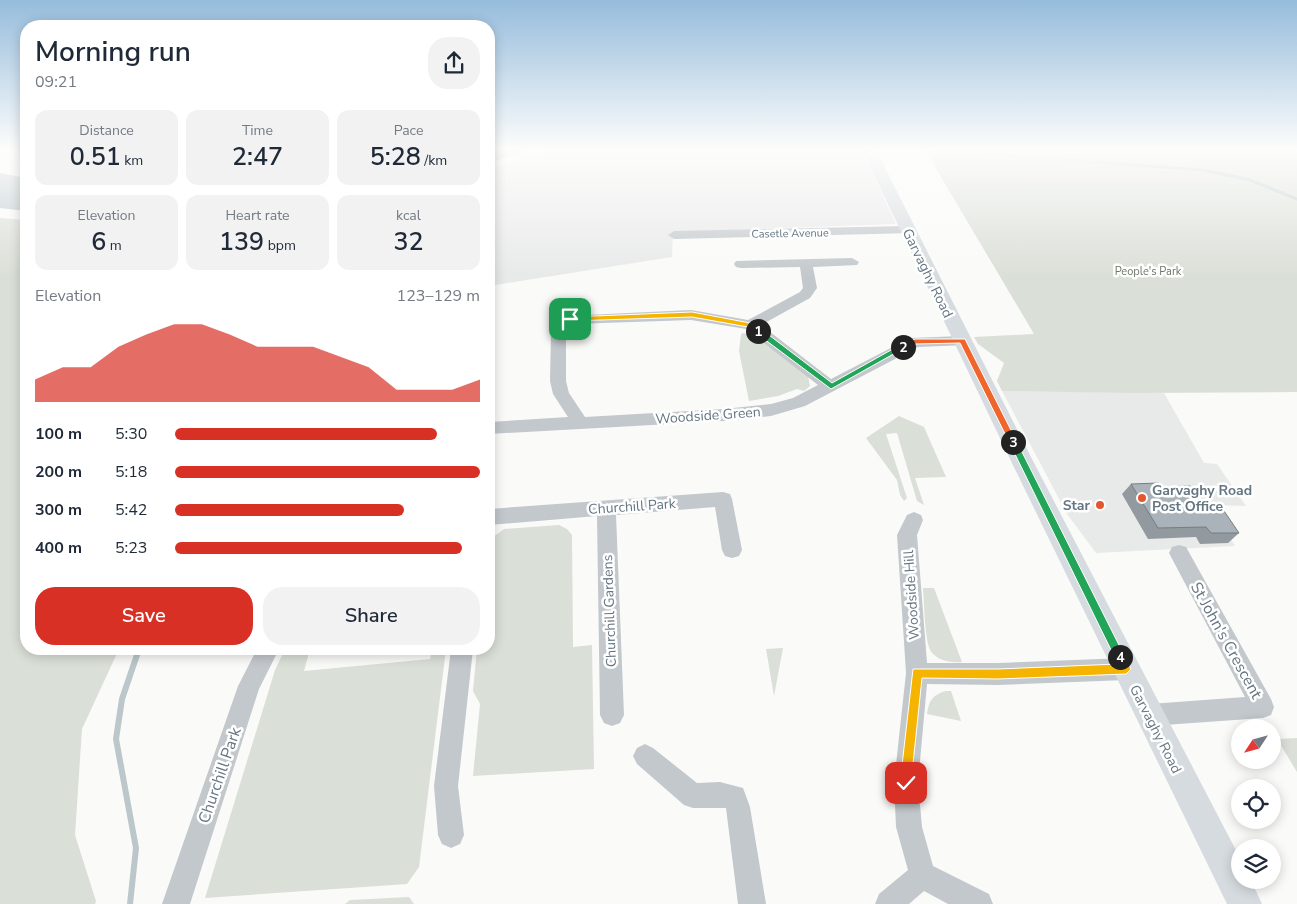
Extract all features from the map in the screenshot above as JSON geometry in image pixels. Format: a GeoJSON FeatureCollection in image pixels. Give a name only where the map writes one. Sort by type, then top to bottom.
{"type":"FeatureCollection","features":[{"type":"Feature","properties":{"kind":"main road","name":"Garvaghy Road"},"geometry":{"type":"LineString","coordinates":[[889,192],[1245,904]]}},
{"type":"Feature","properties":{"kind":"street","name":"Casetle Avenue"},"geometry":{"type":"LineString","coordinates":[[674,235],[907,230]]}},
{"type":"Feature","properties":{"kind":"street"},"geometry":{"type":"LineString","coordinates":[[740,264],[852,262]]}},
{"type":"Feature","properties":{"kind":"street"},"geometry":{"type":"LineString","coordinates":[[750,325],[805,295],[810,288],[806,263]]}},
{"type":"Feature","properties":{"kind":"street"},"geometry":{"type":"LineString","coordinates":[[580,423],[562,394],[558,381],[558,333],[570,319],[692,315],[750,325],[831,386]]}},
{"type":"Feature","properties":{"kind":"street","name":"Woodside Green"},"geometry":{"type":"LineString","coordinates":[[495,428],[757,412],[799,402],[901,347],[915,342],[962,341]]}},
{"type":"Feature","properties":{"kind":"street","name":"Churchill Park"},"geometry":{"type":"LineString","coordinates":[[495,516],[723,499],[732,550]]}},
{"type":"Feature","properties":{"kind":"street","name":"Churchill Gardens"},"geometry":{"type":"LineString","coordinates":[[606,508],[612,714]]}},
{"type":"Feature","properties":{"kind":"street","name":"Woodside Hill"},"geometry":{"type":"LineString","coordinates":[[914,520],[907,535],[917,673],[906,783],[908,826],[922,875]]}},
{"type":"Feature","properties":{"kind":"street","name":"St John's Crescent"},"geometry":{"type":"LineString","coordinates":[[1150,715],[1263,706],[1179,553]]}},
{"type":"Feature","properties":{"kind":"street","name":"Churchill Park"},"geometry":{"type":"LineString","coordinates":[[176,904],[249,686],[265,655]]}},
{"type":"Feature","properties":{"kind":"street"},"geometry":{"type":"LineString","coordinates":[[451,835],[446,786],[461,655]]}},
{"type":"Feature","properties":{"kind":"street"},"geometry":{"type":"LineString","coordinates":[[917,673],[998,674],[1126,669]]}},
{"type":"Feature","properties":{"kind":"street"},"geometry":{"type":"LineString","coordinates":[[646,756],[693,796],[720,794],[734,797],[738,807],[752,904]]}},
{"type":"Feature","properties":{"kind":"street"},"geometry":{"type":"LineString","coordinates":[[890,904],[922,875],[956,894],[980,904]]}},
{"type":"Feature","properties":{"kind":"shaded area"},"geometry":{"type":"Polygon","coordinates":[[[0,192],[20,192],[20,210],[0,208],[0,192]]]}},
{"type":"Feature","properties":{"kind":"shaded area"},"geometry":{"type":"Polygon","coordinates":[[[495,192],[881,192],[896,224],[673,232],[672,257],[495,285],[495,192]]]}},
{"type":"Feature","properties":{"kind":"shaded area"},"geometry":{"type":"Polygon","coordinates":[[[1002,391],[1164,393],[1204,463],[1217,464],[1246,506],[1211,505],[1235,546],[1096,553],[1067,514],[1002,391]]]}},
{"type":"Feature","properties":{"kind":"green space","name":"People's Park"},"geometry":{"type":"Polygon","coordinates":[[[950,192],[1297,192],[1297,392],[1133,393],[1002,391],[997,381],[1004,363],[978,344],[974,337],[1034,334],[950,192]]]}},
{"type":"Feature","properties":{"kind":"green space"},"geometry":{"type":"Polygon","coordinates":[[[0,218],[20,220],[20,655],[116,655],[82,729],[75,835],[96,901],[95,904],[0,904],[0,218]]]}},
{"type":"Feature","properties":{"kind":"green space"},"geometry":{"type":"Polygon","coordinates":[[[744,333],[763,342],[808,376],[810,386],[804,391],[797,389],[778,396],[749,401],[739,351],[741,334],[744,333]]]}},
{"type":"Feature","properties":{"kind":"green space"},"geometry":{"type":"Polygon","coordinates":[[[899,416],[924,427],[946,477],[915,478],[924,505],[917,501],[897,433],[886,434],[907,498],[904,501],[900,495],[897,480],[866,438],[899,416]]]}},
{"type":"Feature","properties":{"kind":"green space"},"geometry":{"type":"Polygon","coordinates":[[[559,525],[567,529],[572,535],[573,647],[592,645],[594,769],[473,776],[480,704],[473,691],[476,655],[495,655],[495,536],[504,529],[559,525]]]}},
{"type":"Feature","properties":{"kind":"green space"},"geometry":{"type":"Polygon","coordinates":[[[923,588],[934,588],[962,662],[942,660],[931,651],[927,635],[923,588]]]}},
{"type":"Feature","properties":{"kind":"green space"},"geometry":{"type":"Polygon","coordinates":[[[783,648],[774,696],[766,649],[783,648]]]}},
{"type":"Feature","properties":{"kind":"green space"},"geometry":{"type":"Polygon","coordinates":[[[282,655],[308,655],[304,671],[430,659],[431,655],[445,655],[419,867],[407,884],[205,898],[275,670],[282,655]]]}},
{"type":"Feature","properties":{"kind":"green space"},"geometry":{"type":"Polygon","coordinates":[[[951,691],[961,721],[927,714],[932,699],[937,694],[951,691]]]}},
{"type":"Feature","properties":{"kind":"green space"},"geometry":{"type":"Polygon","coordinates":[[[1297,738],[1297,772],[1281,746],[1281,739],[1297,738]]]}},
{"type":"Feature","properties":{"kind":"green space"},"geometry":{"type":"Polygon","coordinates":[[[409,897],[414,904],[345,904],[350,900],[409,897]]]}},
{"type":"Feature","properties":{"kind":"building"},"geometry":{"type":"Polygon","coordinates":[[[1159,483],[1162,487],[1190,486],[1205,509],[1222,508],[1239,533],[1211,533],[1206,527],[1158,528],[1131,484],[1159,483]]]}},
{"type":"Feature","properties":{"kind":"waterway"},"geometry":{"type":"LineString","coordinates":[[1280,192],[1297,199]]}},
{"type":"Feature","properties":{"kind":"waterway"},"geometry":{"type":"LineString","coordinates":[[130,904],[136,848],[116,739],[122,699],[137,655]]}},
{"type":"Feature","properties":{"kind":"place","name":"Garvaghy Road Post Office"},"geometry":{"type":"Point","coordinates":[1142,498]}},
{"type":"Feature","properties":{"kind":"place","name":"Star"},"geometry":{"type":"Point","coordinates":[1100,505]}},
{"type":"Feature","properties":{"kind":"route"},"geometry":{"type":"LineString","coordinates":[[570,319],[692,315],[750,325],[831,386],[901,347],[915,342],[935,340],[962,341],[1126,669],[998,674],[917,673],[906,783]]}}]}
